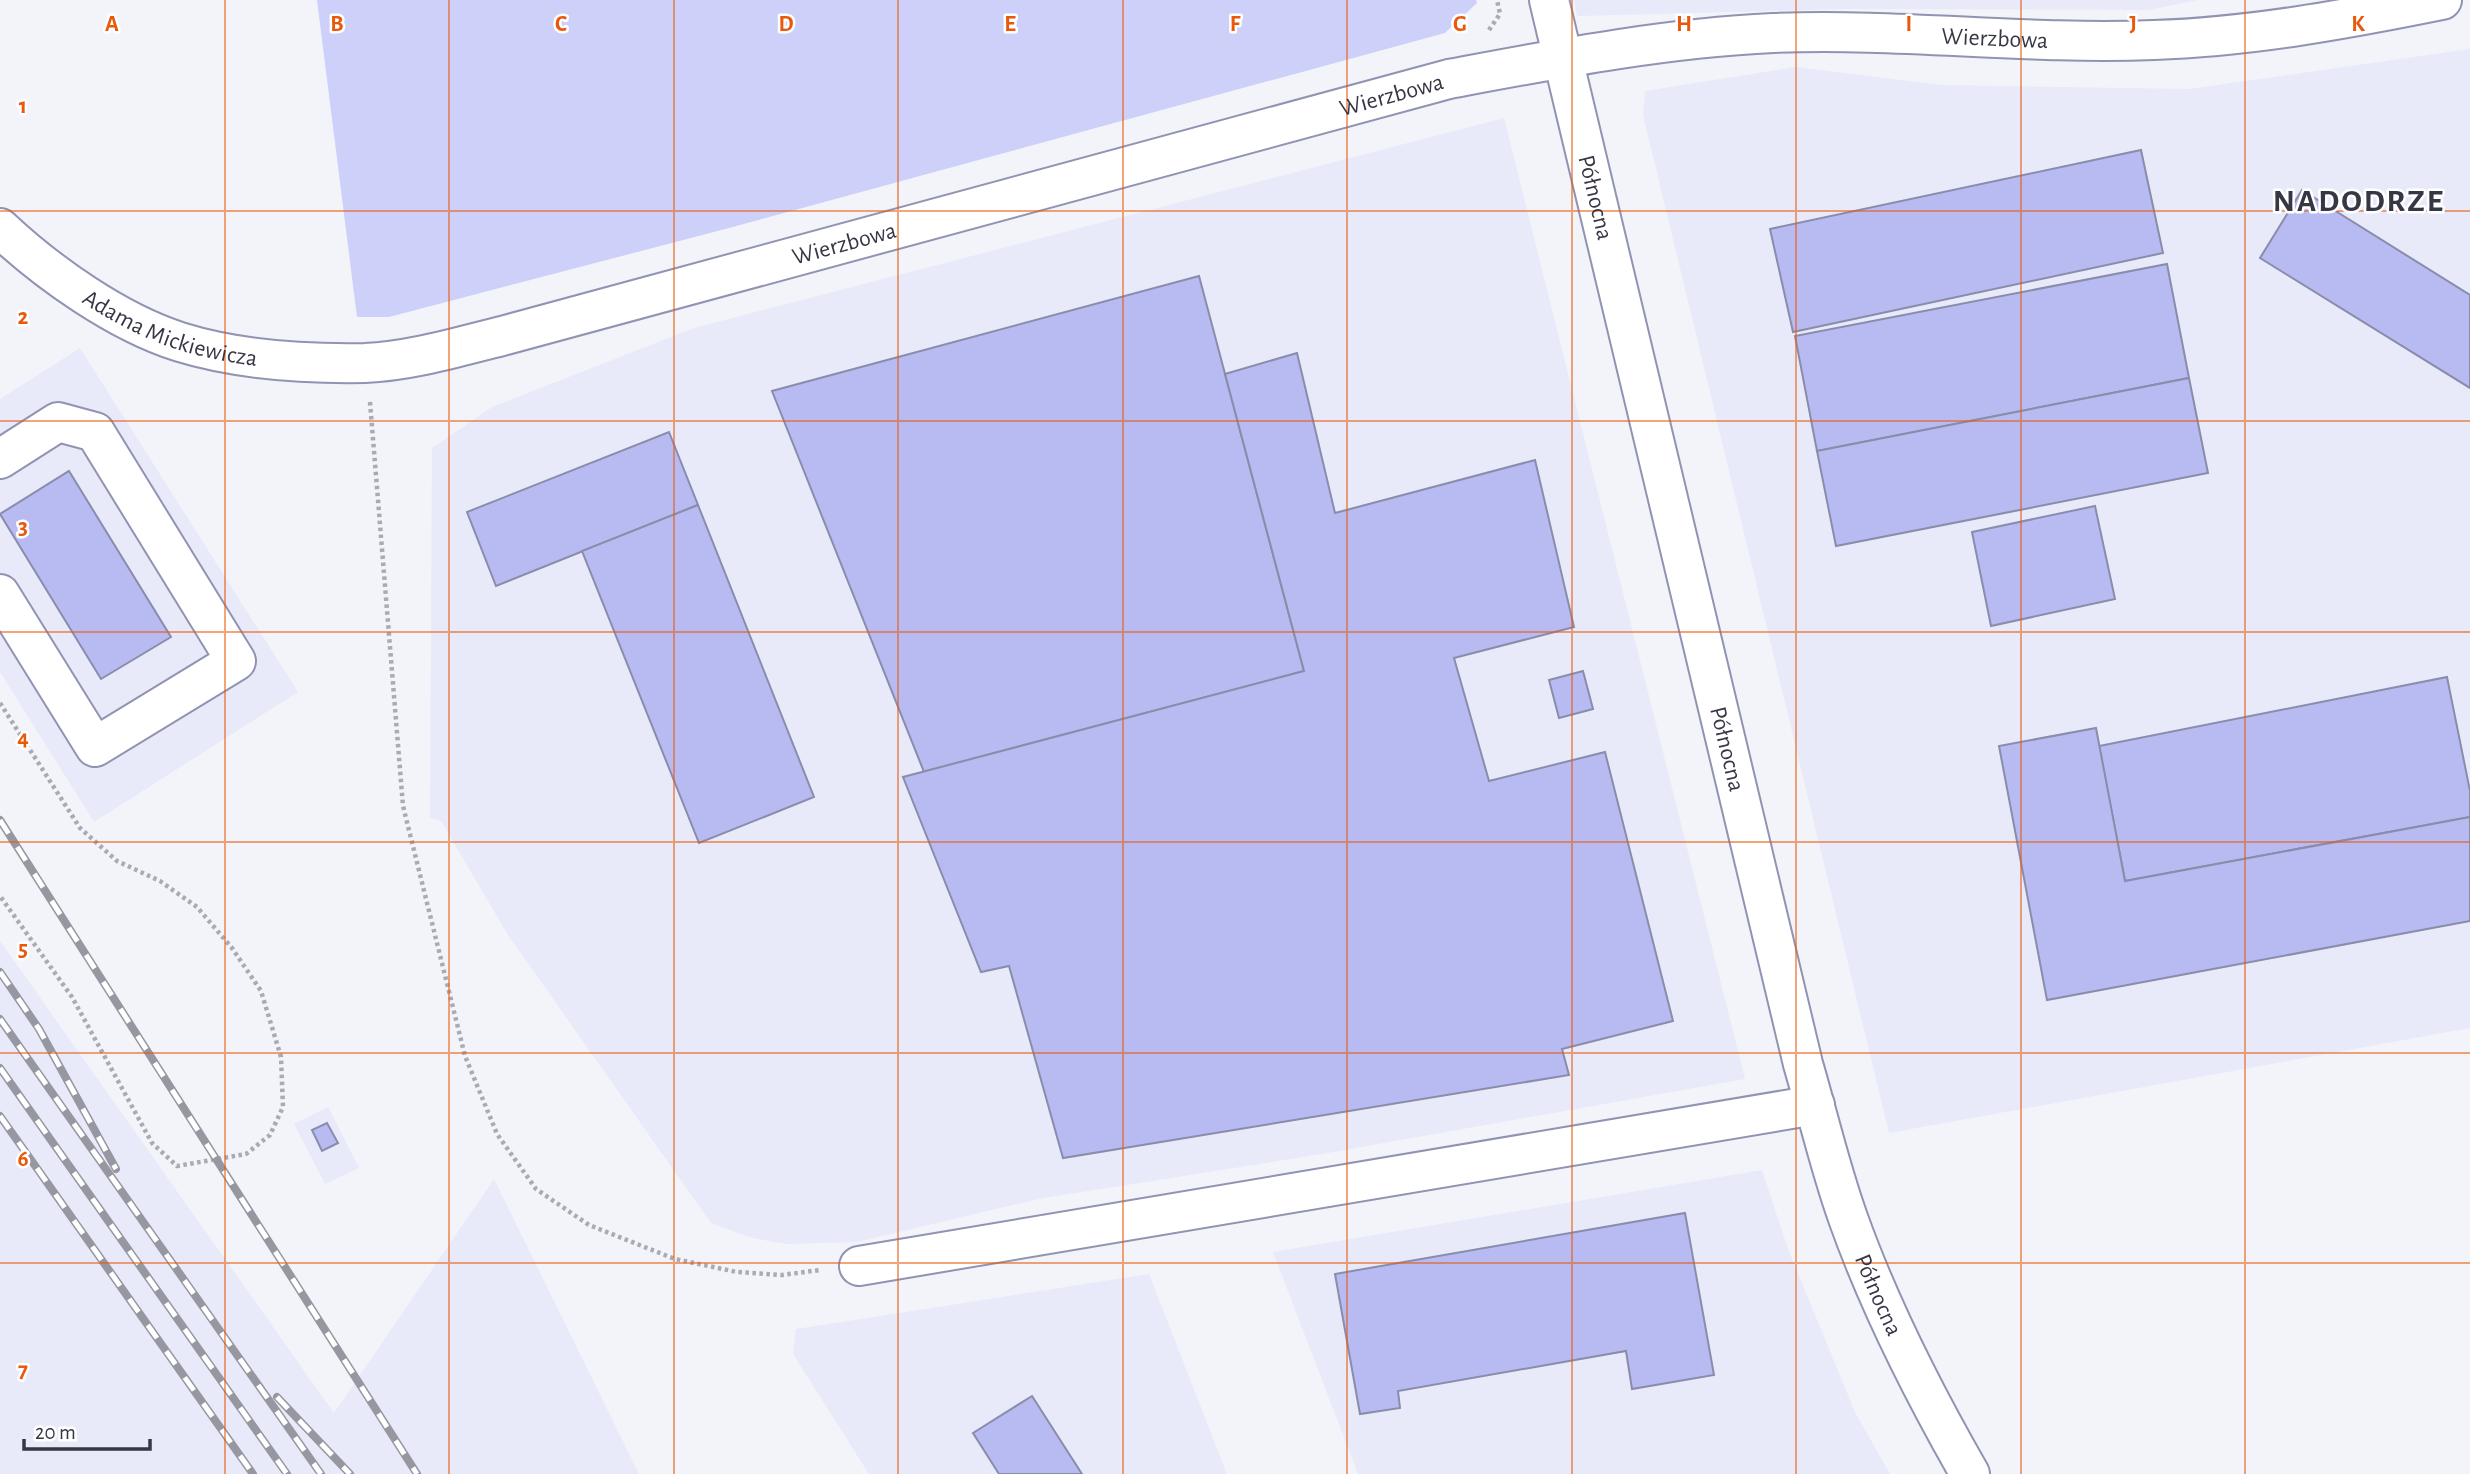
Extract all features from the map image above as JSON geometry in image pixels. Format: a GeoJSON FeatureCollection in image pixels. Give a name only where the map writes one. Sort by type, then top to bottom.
{"type":"FeatureCollection","features":[{"type":"Feature","properties":{"kind":"street","name":"Północna"},"geometry":{"type":"LineString","coordinates":[[1549,0],[1786,996],[1815,1105],[1848,1217],[1886,1315],[1933,1409],[1970,1474]]}},
{"type":"Feature","properties":{"kind":"street","name":"Wierzbowa"},"geometry":{"type":"LineString","coordinates":[[367,363],[424,354],[502,336],[1449,79],[1563,57],[1648,44],[1773,33],[1908,32],[2060,41],[2155,40],[2244,33],[2442,0]]}},
{"type":"Feature","properties":{"kind":"street","name":"Adama Mickiewicza"},"geometry":{"type":"LineString","coordinates":[[0,228],[42,267],[109,308],[179,342],[260,359],[367,363]]}},
{"type":"Feature","properties":{"kind":"street"},"geometry":{"type":"LineString","coordinates":[[0,459],[58,422],[96,432],[236,661],[95,747],[0,594]]}},
{"type":"Feature","properties":{"kind":"street"},"geometry":{"type":"LineString","coordinates":[[859,1266],[1815,1105]]}},
{"type":"Feature","properties":{"kind":"path"},"geometry":{"type":"LineString","coordinates":[[1480,35],[1490,29],[1500,14],[1497,0]]}},
{"type":"Feature","properties":{"kind":"path"},"geometry":{"type":"LineString","coordinates":[[367,363],[402,806],[465,1056],[497,1134],[536,1189],[589,1226],[675,1259],[737,1272],[782,1275],[859,1266]]}},
{"type":"Feature","properties":{"kind":"path"},"geometry":{"type":"LineString","coordinates":[[0,703],[80,828],[117,861],[160,881],[197,907],[232,948],[261,991],[281,1058],[283,1107],[270,1135],[246,1154],[177,1166],[152,1143],[72,998],[0,896]]}},
{"type":"Feature","properties":{"kind":"shaded area"},"geometry":{"type":"Polygon","coordinates":[[[317,0],[1476,0],[1477,3],[1445,33],[729,228],[389,317],[357,317],[317,0]]]}},
{"type":"Feature","properties":{"kind":"shaded area"},"geometry":{"type":"Polygon","coordinates":[[[1574,0],[2198,0],[2149,10],[1848,9],[1577,16],[1574,0]]]}},
{"type":"Feature","properties":{"kind":"shaded area"},"geometry":{"type":"Polygon","coordinates":[[[2470,49],[2470,1028],[1889,1133],[1643,115],[1645,91],[1796,67],[1941,85],[2189,89],[2470,49]]]}},
{"type":"Feature","properties":{"kind":"shaded area"},"geometry":{"type":"Polygon","coordinates":[[[1504,118],[1745,1079],[1322,1154],[1038,1199],[857,1242],[787,1244],[752,1238],[711,1223],[508,935],[441,821],[430,818],[432,448],[492,407],[694,328],[1504,118]]]}},
{"type":"Feature","properties":{"kind":"shaded area"},"geometry":{"type":"Polygon","coordinates":[[[80,348],[298,692],[94,822],[0,672],[0,399],[80,348]]]}},
{"type":"Feature","properties":{"kind":"shaded area"},"geometry":{"type":"Polygon","coordinates":[[[0,941],[334,1413],[494,1179],[639,1474],[0,1474],[0,941]]]}},
{"type":"Feature","properties":{"kind":"shaded area"},"geometry":{"type":"Polygon","coordinates":[[[328,1107],[359,1168],[325,1184],[294,1124],[328,1107]]]}},
{"type":"Feature","properties":{"kind":"shaded area"},"geometry":{"type":"Polygon","coordinates":[[[1762,1170],[1788,1249],[1855,1412],[1890,1474],[1358,1474],[1273,1252],[1762,1170]]]}},
{"type":"Feature","properties":{"kind":"shaded area"},"geometry":{"type":"Polygon","coordinates":[[[1149,1274],[1227,1474],[869,1474],[793,1354],[796,1329],[1149,1274]]]}},
{"type":"Feature","properties":{"kind":"building"},"geometry":{"type":"Polygon","coordinates":[[[2141,150],[2163,253],[1793,332],[1770,229],[2141,150]]]}},
{"type":"Feature","properties":{"kind":"building"},"geometry":{"type":"Polygon","coordinates":[[[2302,190],[2470,295],[2470,388],[2260,258],[2302,190]]]}},
{"type":"Feature","properties":{"kind":"building"},"geometry":{"type":"Polygon","coordinates":[[[2167,264],[2189,378],[1817,451],[1795,336],[2167,264]]]}},
{"type":"Feature","properties":{"kind":"building"},"geometry":{"type":"Polygon","coordinates":[[[1199,276],[1304,671],[924,772],[772,391],[1199,276]]]}},
{"type":"Feature","properties":{"kind":"building"},"geometry":{"type":"Polygon","coordinates":[[[1297,353],[1335,513],[1535,460],[1574,627],[1454,658],[1489,781],[1605,752],[1673,1021],[1562,1049],[1569,1075],[1063,1158],[1009,966],[981,972],[903,777],[1304,671],[1225,374],[1297,353]]]}},
{"type":"Feature","properties":{"kind":"building"},"geometry":{"type":"Polygon","coordinates":[[[2189,378],[2208,473],[1836,546],[1817,451],[2189,378]]]}},
{"type":"Feature","properties":{"kind":"building"},"geometry":{"type":"Polygon","coordinates":[[[669,432],[698,505],[496,586],[467,512],[669,432]]]}},
{"type":"Feature","properties":{"kind":"building"},"geometry":{"type":"Polygon","coordinates":[[[69,471],[171,637],[101,679],[0,514],[69,471]]]}},
{"type":"Feature","properties":{"kind":"building"},"geometry":{"type":"Polygon","coordinates":[[[698,505],[814,797],[699,843],[582,551],[698,505]]]}},
{"type":"Feature","properties":{"kind":"building"},"geometry":{"type":"Polygon","coordinates":[[[2095,506],[2115,599],[1991,626],[1972,532],[2095,506]]]}},
{"type":"Feature","properties":{"kind":"building"},"geometry":{"type":"Polygon","coordinates":[[[1583,671],[1593,709],[1559,718],[1549,680],[1583,671]]]}},
{"type":"Feature","properties":{"kind":"building"},"geometry":{"type":"Polygon","coordinates":[[[2447,677],[2470,791],[2470,817],[2125,881],[2099,746],[2447,677]]]}},
{"type":"Feature","properties":{"kind":"building"},"geometry":{"type":"Polygon","coordinates":[[[2096,728],[2125,881],[2470,817],[2470,921],[2047,1000],[1999,746],[2096,728]]]}},
{"type":"Feature","properties":{"kind":"building"},"geometry":{"type":"Polygon","coordinates":[[[327,1123],[338,1143],[322,1151],[312,1130],[327,1123]]]}},
{"type":"Feature","properties":{"kind":"building"},"geometry":{"type":"Polygon","coordinates":[[[1685,1213],[1714,1375],[1632,1389],[1626,1351],[1398,1391],[1400,1408],[1360,1414],[1335,1274],[1685,1213]]]}},
{"type":"Feature","properties":{"kind":"building"},"geometry":{"type":"Polygon","coordinates":[[[1032,1396],[1082,1474],[999,1474],[973,1433],[1032,1396]]]}},
{"type":"Feature","properties":{"kind":"railway"},"geometry":{"type":"LineString","coordinates":[[0,820],[417,1474]]}},
{"type":"Feature","properties":{"kind":"railway"},"geometry":{"type":"LineString","coordinates":[[0,972],[39,1029],[116,1169]]}},
{"type":"Feature","properties":{"kind":"railway"},"geometry":{"type":"LineString","coordinates":[[0,1019],[321,1474]]}},
{"type":"Feature","properties":{"kind":"railway"},"geometry":{"type":"LineString","coordinates":[[0,1068],[287,1474]]}},
{"type":"Feature","properties":{"kind":"railway"},"geometry":{"type":"LineString","coordinates":[[0,1116],[253,1474]]}},
{"type":"Feature","properties":{"kind":"railway"},"geometry":{"type":"LineString","coordinates":[[277,1397],[350,1474]]}},
{"type":"Feature","properties":{"kind":"district","name":"NADODRZE"},"geometry":{"type":"Point","coordinates":[2359,200]}}]}
